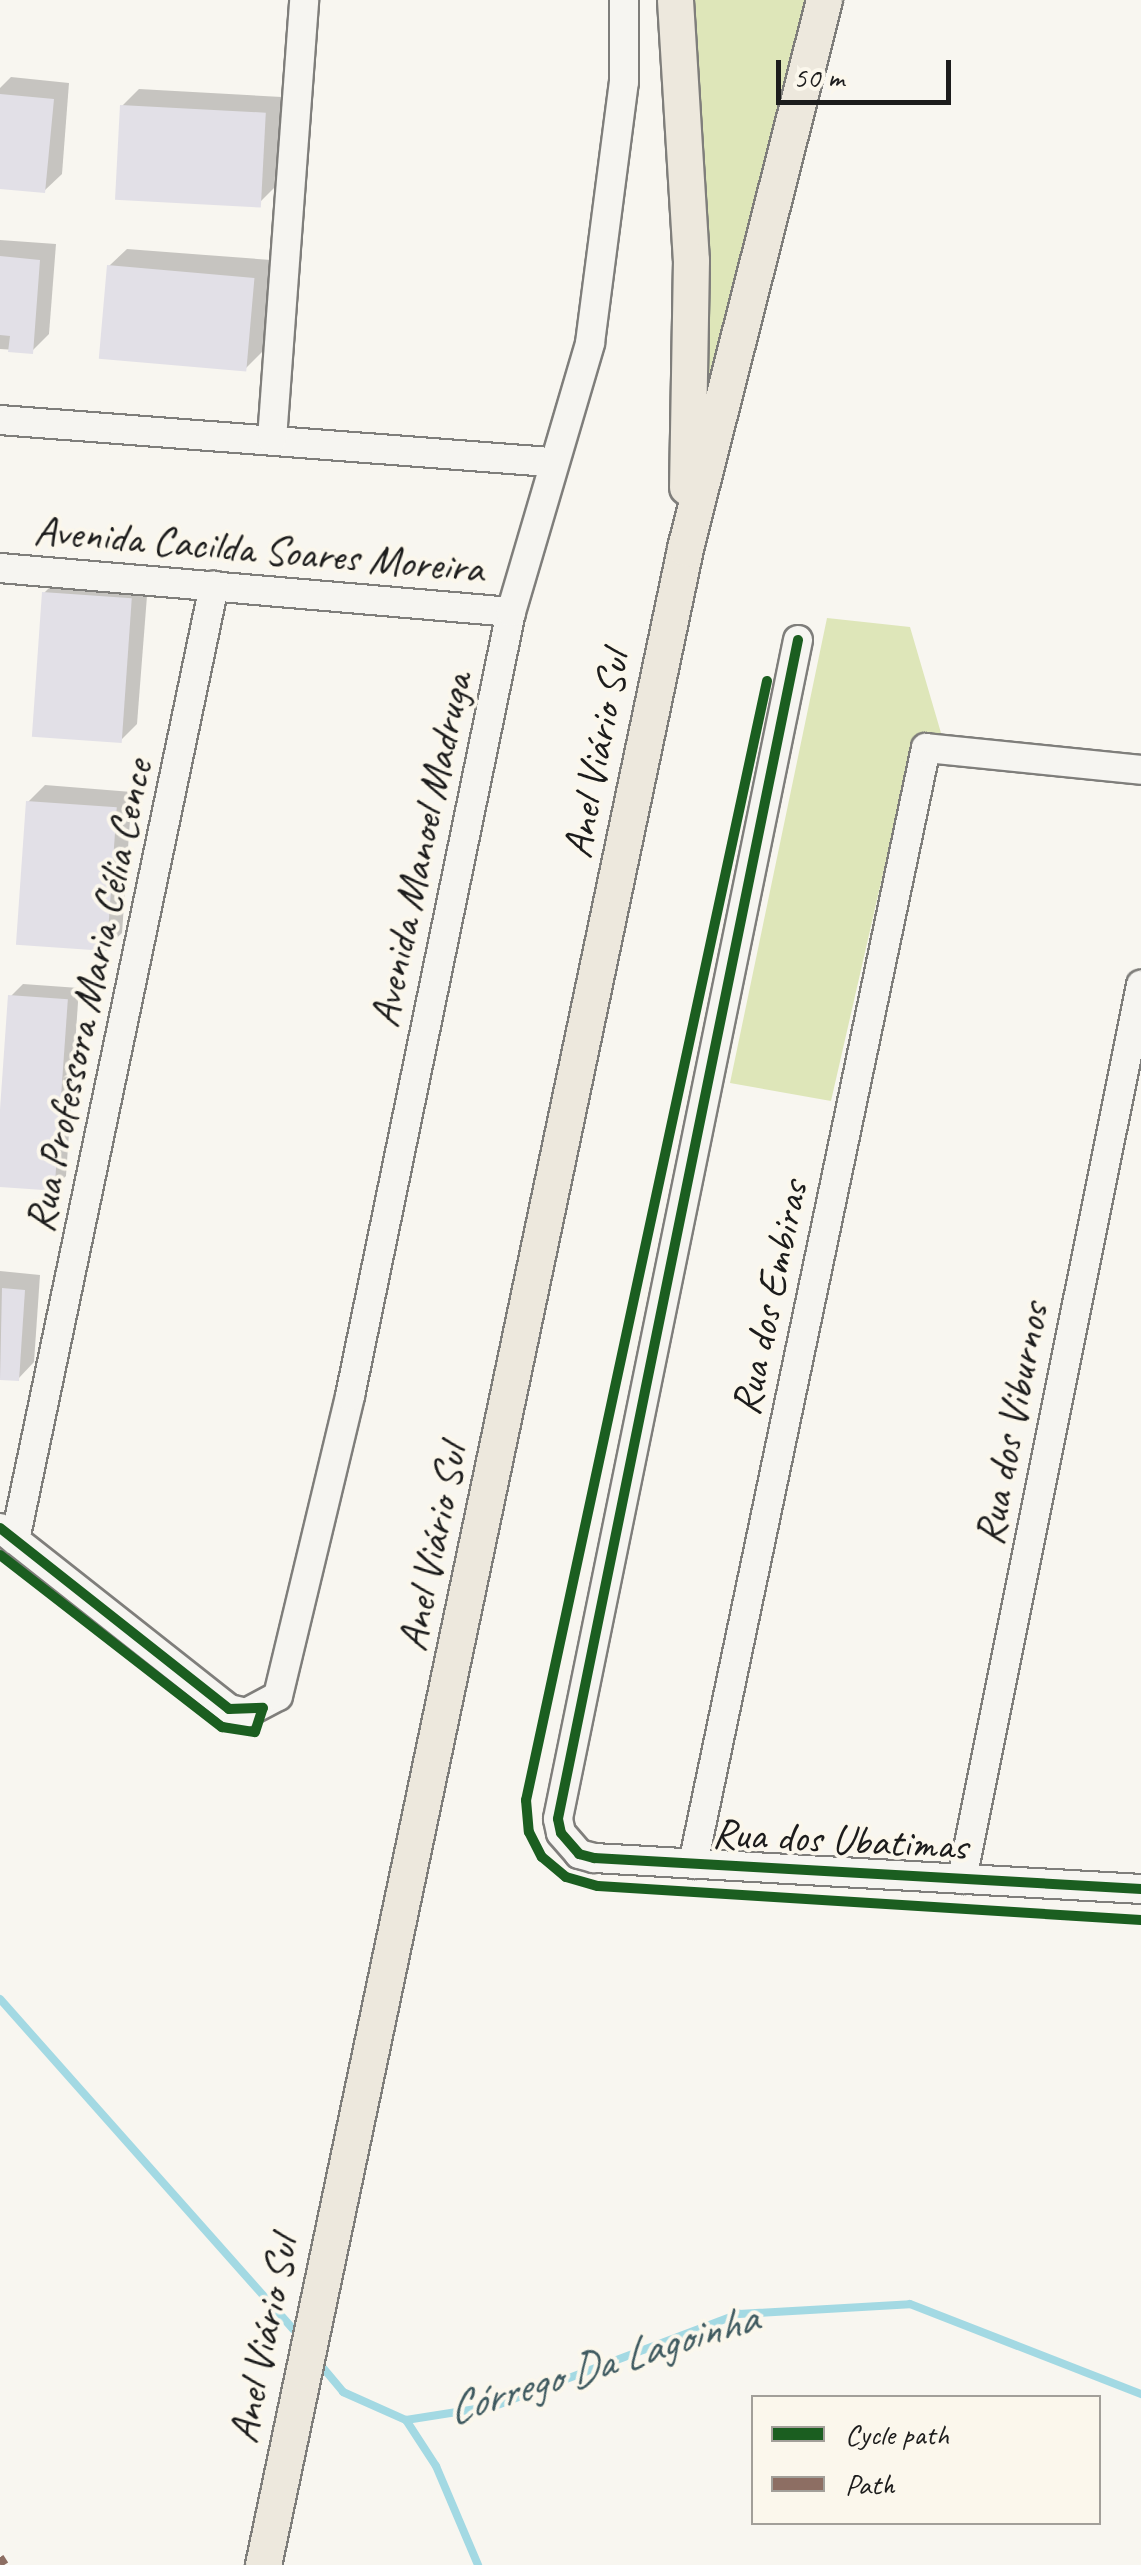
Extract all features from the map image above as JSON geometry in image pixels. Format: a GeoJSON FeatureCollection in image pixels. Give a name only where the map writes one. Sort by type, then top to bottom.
{"type":"FeatureCollection","features":[{"type":"Feature","properties":{"kind":"main road","name":"Anel Viário Sul"},"geometry":{"type":"LineString","coordinates":[[675,0],[691,260],[686,548]]}},
{"type":"Feature","properties":{"kind":"main road","name":"Anel Viário Sul"},"geometry":{"type":"LineString","coordinates":[[262,2565],[686,548],[824,0]]}},
{"type":"Feature","properties":{"kind":"street"},"geometry":{"type":"LineString","coordinates":[[272,439],[304,0]]}},
{"type":"Feature","properties":{"kind":"street","name":"Avenida Manoel Madruga"},"geometry":{"type":"LineString","coordinates":[[7,1534],[229,1709],[263,1708],[286,1682],[511,612],[550,462],[590,343],[624,82],[624,0]]}},
{"type":"Feature","properties":{"kind":"street"},"geometry":{"type":"LineString","coordinates":[[0,420],[550,462]]}},
{"type":"Feature","properties":{"kind":"street","name":"Avenida Cacilda Soares Moreira"},"geometry":{"type":"LineString","coordinates":[[0,568],[511,612]]}},
{"type":"Feature","properties":{"kind":"street","name":"Rua Professora Maria Célia Cence"},"geometry":{"type":"LineString","coordinates":[[7,1534],[214,586]]}},
{"type":"Feature","properties":{"kind":"street","name":"Rua dos Ubatimas"},"geometry":{"type":"LineString","coordinates":[[798,640],[558,1819],[579,1854],[1141,1890]]}},
{"type":"Feature","properties":{"kind":"street","name":"Rua dos Embiras"},"geometry":{"type":"LineString","coordinates":[[693,1864],[926,748],[1141,770]]}},
{"type":"Feature","properties":{"kind":"street","name":"Rua dos Viburnos"},"geometry":{"type":"LineString","coordinates":[[962,1879],[1141,985]]}},
{"type":"Feature","properties":{"kind":"green space"},"geometry":{"type":"Polygon","coordinates":[[[675,0],[824,0],[685,548],[675,0]]]}},
{"type":"Feature","properties":{"kind":"green space"},"geometry":{"type":"Polygon","coordinates":[[[827,618],[910,627],[946,750],[914,756],[906,773],[831,1101],[730,1083],[827,618]]]}},
{"type":"Feature","properties":{"kind":"building"},"geometry":{"type":"Polygon","coordinates":[[[0,94],[54,99],[45,193],[0,189],[0,94]]]}},
{"type":"Feature","properties":{"kind":"building"},"geometry":{"type":"Polygon","coordinates":[[[120,105],[266,113],[261,208],[115,200],[120,105]]]}},
{"type":"Feature","properties":{"kind":"building"},"geometry":{"type":"Polygon","coordinates":[[[0,256],[40,260],[33,354],[8,352],[10,336],[0,335],[0,256]]]}},
{"type":"Feature","properties":{"kind":"building"},"geometry":{"type":"Polygon","coordinates":[[[107,265],[254,278],[246,372],[99,359],[107,265]]]}},
{"type":"Feature","properties":{"kind":"building"},"geometry":{"type":"Polygon","coordinates":[[[42,592],[132,598],[122,743],[32,737],[42,592]]]}},
{"type":"Feature","properties":{"kind":"building"},"geometry":{"type":"Polygon","coordinates":[[[26,801],[117,807],[107,951],[16,945],[26,801]]]}},
{"type":"Feature","properties":{"kind":"building"},"geometry":{"type":"Polygon","coordinates":[[[8,995],[68,999],[54,1191],[0,1187],[0,1109],[8,995]]]}},
{"type":"Feature","properties":{"kind":"building"},"geometry":{"type":"Polygon","coordinates":[[[2,1288],[25,1290],[19,1381],[0,1380],[2,1288]]]}},
{"type":"Feature","properties":{"kind":"waterway"},"geometry":{"type":"LineString","coordinates":[[0,1999],[293,2329]]}},
{"type":"Feature","properties":{"kind":"waterway","name":"Córrego Da Lagoinha"},"geometry":{"type":"LineString","coordinates":[[406,2420],[495,2406],[739,2314],[910,2304],[1141,2394]]}},
{"type":"Feature","properties":{"kind":"waterway"},"geometry":{"type":"LineString","coordinates":[[324,2369],[343,2392],[406,2420],[436,2466],[478,2565]]}},
{"type":"Feature","properties":{"kind":"marked path"},"geometry":{"type":"LineString","coordinates":[[0,2557],[5,2565]]}},
{"type":"Feature","properties":{"kind":"cycle path"},"geometry":{"type":"LineString","coordinates":[[798,640],[558,1819],[561,1833],[579,1854],[594,1858],[1141,1889]]}},
{"type":"Feature","properties":{"kind":"cycle path"},"geometry":{"type":"LineString","coordinates":[[767,681],[526,1800],[529,1832],[542,1857],[566,1877],[598,1886],[1141,1920]]}},
{"type":"Feature","properties":{"kind":"cycle path"},"geometry":{"type":"LineString","coordinates":[[0,1528],[229,1709],[263,1708]]}},
{"type":"Feature","properties":{"kind":"cycle path"},"geometry":{"type":"LineString","coordinates":[[0,1555],[222,1727],[255,1732],[263,1708]]}}]}
